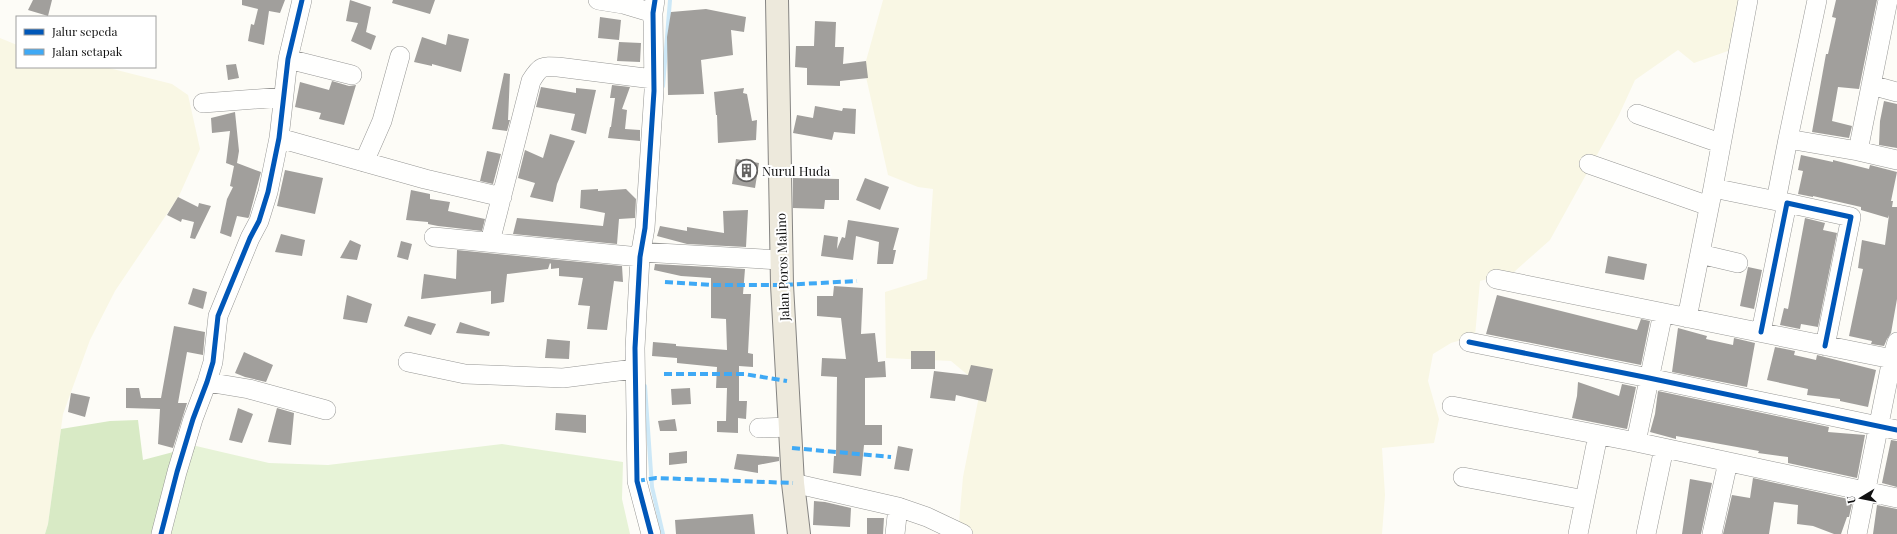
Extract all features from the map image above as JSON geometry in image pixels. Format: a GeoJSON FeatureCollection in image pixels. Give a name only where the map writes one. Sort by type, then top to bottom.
{"type":"FeatureCollection","features":[{"type":"Feature","properties":{"kind":"main road","name":"Jalan Poros Malino"},"geometry":{"type":"LineString","coordinates":[[777,0],[781,260],[793,483],[799,534]]}},
{"type":"Feature","properties":{"kind":"street"},"geometry":{"type":"LineString","coordinates":[[161,534],[177,472],[193,419],[207,382],[212,362],[218,316],[250,238],[259,222],[268,192],[279,138],[288,59],[302,0]]}},
{"type":"Feature","properties":{"kind":"street"},"geometry":{"type":"LineString","coordinates":[[598,0],[623,4],[654,6],[653,79],[645,228],[641,254],[634,370],[637,481],[651,534]]}},
{"type":"Feature","properties":{"kind":"street"},"geometry":{"type":"LineString","coordinates":[[1687,318],[1748,0]]}},
{"type":"Feature","properties":{"kind":"street"},"geometry":{"type":"LineString","coordinates":[[1761,332],[1782,202],[1788,139],[1817,0]]}},
{"type":"Feature","properties":{"kind":"street"},"geometry":{"type":"LineString","coordinates":[[1858,151],[1888,0]]}},
{"type":"Feature","properties":{"kind":"street"},"geometry":{"type":"LineString","coordinates":[[364,162],[382,121],[400,56]]}},
{"type":"Feature","properties":{"kind":"street"},"geometry":{"type":"LineString","coordinates":[[288,59],[352,75]]}},
{"type":"Feature","properties":{"kind":"street"},"geometry":{"type":"LineString","coordinates":[[490,242],[531,81],[537,71],[543,66],[558,67],[653,79]]}},
{"type":"Feature","properties":{"kind":"street"},"geometry":{"type":"LineString","coordinates":[[1871,85],[1897,92]]}},
{"type":"Feature","properties":{"kind":"street"},"geometry":{"type":"LineString","coordinates":[[203,103],[283,97]]}},
{"type":"Feature","properties":{"kind":"street"},"geometry":{"type":"LineString","coordinates":[[1637,114],[1720,143]]}},
{"type":"Feature","properties":{"kind":"street"},"geometry":{"type":"LineString","coordinates":[[279,138],[326,150],[364,162],[502,197]]}},
{"type":"Feature","properties":{"kind":"street"},"geometry":{"type":"LineString","coordinates":[[1788,139],[1858,151],[1897,160]]}},
{"type":"Feature","properties":{"kind":"street"},"geometry":{"type":"LineString","coordinates":[[1589,164],[1711,197],[1782,202],[1851,217],[1825,346]]}},
{"type":"Feature","properties":{"kind":"street"},"geometry":{"type":"LineString","coordinates":[[434,237],[641,254],[781,260]]}},
{"type":"Feature","properties":{"kind":"street"},"geometry":{"type":"LineString","coordinates":[[1700,254],[1738,263]]}},
{"type":"Feature","properties":{"kind":"street"},"geometry":{"type":"LineString","coordinates":[[1496,279],[1825,346],[1895,353],[1864,491],[1857,534]]}},
{"type":"Feature","properties":{"kind":"street"},"geometry":{"type":"LineString","coordinates":[[1636,442],[1663,313]]}},
{"type":"Feature","properties":{"kind":"street"},"geometry":{"type":"LineString","coordinates":[[1469,342],[1897,430]]}},
{"type":"Feature","properties":{"kind":"street"},"geometry":{"type":"LineString","coordinates":[[408,362],[464,374],[563,378],[634,370]]}},
{"type":"Feature","properties":{"kind":"street"},"geometry":{"type":"LineString","coordinates":[[207,382],[249,389],[326,410]]}},
{"type":"Feature","properties":{"kind":"street"},"geometry":{"type":"LineString","coordinates":[[1452,406],[1636,442],[1897,498]]}},
{"type":"Feature","properties":{"kind":"street"},"geometry":{"type":"LineString","coordinates":[[759,428],[790,427]]}},
{"type":"Feature","properties":{"kind":"street"},"geometry":{"type":"LineString","coordinates":[[1578,534],[1598,435]]}},
{"type":"Feature","properties":{"kind":"street"},"geometry":{"type":"LineString","coordinates":[[1646,534],[1664,448]]}},
{"type":"Feature","properties":{"kind":"street"},"geometry":{"type":"LineString","coordinates":[[1712,534],[1728,462]]}},
{"type":"Feature","properties":{"kind":"street"},"geometry":{"type":"LineString","coordinates":[[1462,477],[1585,500]]}},
{"type":"Feature","properties":{"kind":"street"},"geometry":{"type":"LineString","coordinates":[[793,483],[898,507],[927,517],[963,534]]}},
{"type":"Feature","properties":{"kind":"street"},"geometry":{"type":"LineString","coordinates":[[895,534],[898,507]]}},
{"type":"Feature","properties":{"kind":"shaded area"},"geometry":{"type":"Polygon","coordinates":[[[883,0],[1746,0],[1742,46],[1694,63],[1678,50],[1635,80],[1619,115],[1550,240],[1514,272],[1480,281],[1475,336],[1451,343],[1433,354],[1428,381],[1439,419],[1434,443],[1382,448],[1385,495],[1382,534],[958,534],[963,477],[981,386],[951,361],[886,358],[885,292],[927,279],[933,189],[918,187],[888,175],[864,68],[883,0]]]}},
{"type":"Feature","properties":{"kind":"shaded area"},"geometry":{"type":"Polygon","coordinates":[[[0,38],[16,45],[16,68],[109,68],[172,84],[188,95],[200,149],[179,196],[115,291],[90,340],[63,414],[48,524],[45,534],[0,534],[0,38]]]}},
{"type":"Feature","properties":{"kind":"green space"},"geometry":{"type":"Polygon","coordinates":[[[138,420],[143,460],[196,446],[163,534],[45,534],[48,524],[61,429],[110,421],[138,420]]]}},
{"type":"Feature","properties":{"kind":"green space"},"geometry":{"type":"Polygon","coordinates":[[[502,444],[623,462],[622,499],[630,534],[163,534],[196,446],[269,463],[328,465],[502,444]]]}},
{"type":"Feature","properties":{"kind":"building"},"geometry":{"type":"Polygon","coordinates":[[[33,0],[52,0],[48,16],[28,10],[33,0]]]}},
{"type":"Feature","properties":{"kind":"building"},"geometry":{"type":"Polygon","coordinates":[[[242,0],[285,0],[280,13],[269,11],[264,45],[248,41],[251,24],[254,25],[258,9],[242,5],[242,0]]]}},
{"type":"Feature","properties":{"kind":"building"},"geometry":{"type":"Polygon","coordinates":[[[350,0],[371,7],[366,32],[376,36],[371,50],[351,41],[358,23],[346,21],[350,0]]]}},
{"type":"Feature","properties":{"kind":"building"},"geometry":{"type":"Polygon","coordinates":[[[393,0],[435,0],[430,14],[392,3],[393,0]]]}},
{"type":"Feature","properties":{"kind":"building"},"geometry":{"type":"Polygon","coordinates":[[[1836,0],[1877,0],[1859,89],[1838,87],[1832,121],[1852,126],[1849,138],[1812,132],[1826,54],[1828,54],[1836,18],[1832,17],[1836,0]]]}},
{"type":"Feature","properties":{"kind":"building"},"geometry":{"type":"Polygon","coordinates":[[[706,9],[746,17],[744,32],[731,30],[733,55],[701,60],[704,94],[668,95],[667,37],[671,12],[706,9]]]}},
{"type":"Feature","properties":{"kind":"building"},"geometry":{"type":"Polygon","coordinates":[[[600,17],[621,20],[619,40],[598,38],[600,17]]]}},
{"type":"Feature","properties":{"kind":"building"},"geometry":{"type":"Polygon","coordinates":[[[815,21],[836,22],[835,47],[844,47],[843,64],[866,61],[868,78],[840,81],[840,86],[807,85],[807,68],[795,67],[796,46],[814,46],[815,21]]]}},
{"type":"Feature","properties":{"kind":"building"},"geometry":{"type":"Polygon","coordinates":[[[448,34],[469,39],[461,72],[432,64],[432,66],[414,62],[422,37],[446,45],[448,34]]]}},
{"type":"Feature","properties":{"kind":"building"},"geometry":{"type":"Polygon","coordinates":[[[619,42],[641,43],[640,62],[617,61],[619,42]]]}},
{"type":"Feature","properties":{"kind":"building"},"geometry":{"type":"Polygon","coordinates":[[[236,64],[239,78],[228,80],[226,65],[236,64]]]}},
{"type":"Feature","properties":{"kind":"building"},"geometry":{"type":"Polygon","coordinates":[[[504,73],[510,74],[508,120],[510,120],[507,131],[492,129],[504,73]]]}},
{"type":"Feature","properties":{"kind":"building"},"geometry":{"type":"Polygon","coordinates":[[[332,81],[349,86],[356,85],[344,125],[319,119],[321,113],[295,107],[300,82],[329,90],[332,81]]]}},
{"type":"Feature","properties":{"kind":"building"},"geometry":{"type":"Polygon","coordinates":[[[612,85],[630,87],[622,109],[627,110],[625,129],[640,130],[640,141],[608,138],[615,98],[610,98],[612,85]]]}},
{"type":"Feature","properties":{"kind":"building"},"geometry":{"type":"Polygon","coordinates":[[[541,87],[576,93],[576,88],[596,90],[586,134],[571,130],[575,114],[536,107],[541,87]]]}},
{"type":"Feature","properties":{"kind":"building"},"geometry":{"type":"Polygon","coordinates":[[[744,88],[743,93],[747,94],[752,121],[757,120],[756,140],[718,143],[714,92],[744,88]]]}},
{"type":"Feature","properties":{"kind":"building"},"geometry":{"type":"Polygon","coordinates":[[[1884,101],[1897,104],[1897,148],[1879,145],[1880,121],[1884,101]]]}},
{"type":"Feature","properties":{"kind":"building"},"geometry":{"type":"Polygon","coordinates":[[[815,106],[842,111],[843,108],[856,109],[855,134],[834,132],[832,140],[793,133],[797,115],[813,118],[815,106]]]}},
{"type":"Feature","properties":{"kind":"building"},"geometry":{"type":"Polygon","coordinates":[[[235,112],[239,151],[237,163],[261,172],[249,217],[237,216],[231,237],[220,233],[227,199],[233,187],[230,186],[234,166],[226,163],[230,131],[212,133],[211,118],[235,112]]]}},
{"type":"Feature","properties":{"kind":"building"},"geometry":{"type":"Polygon","coordinates":[[[550,134],[575,141],[557,184],[553,202],[530,197],[535,183],[518,178],[525,150],[543,158],[550,134]]]}},
{"type":"Feature","properties":{"kind":"building"},"geometry":{"type":"Polygon","coordinates":[[[487,151],[501,154],[493,184],[480,181],[487,151]]]}},
{"type":"Feature","properties":{"kind":"building"},"geometry":{"type":"Polygon","coordinates":[[[1801,155],[1833,162],[1833,160],[1869,169],[1870,165],[1897,172],[1891,201],[1893,201],[1892,207],[1897,207],[1897,299],[1891,333],[1884,346],[1871,344],[1872,341],[1849,336],[1863,269],[1858,268],[1862,240],[1885,245],[1889,215],[1888,218],[1861,210],[1861,207],[1798,194],[1803,171],[1798,170],[1801,155]]]}},
{"type":"Feature","properties":{"kind":"building","name":"Nurul Huda"},"geometry":{"type":"Polygon","coordinates":[[[736,159],[759,163],[755,188],[732,184],[736,159]]]}},
{"type":"Feature","properties":{"kind":"building"},"geometry":{"type":"Polygon","coordinates":[[[285,170],[323,178],[315,214],[277,206],[285,170]]]}},
{"type":"Feature","properties":{"kind":"building"},"geometry":{"type":"Polygon","coordinates":[[[793,178],[839,179],[839,200],[825,200],[824,209],[793,208],[793,178]]]}},
{"type":"Feature","properties":{"kind":"building"},"geometry":{"type":"Polygon","coordinates":[[[865,178],[889,187],[880,210],[856,200],[865,178]]]}},
{"type":"Feature","properties":{"kind":"building"},"geometry":{"type":"Polygon","coordinates":[[[598,189],[598,191],[626,189],[636,199],[635,218],[619,219],[617,244],[513,234],[517,218],[603,226],[605,213],[580,208],[581,190],[598,189]]]}},
{"type":"Feature","properties":{"kind":"building"},"geometry":{"type":"Polygon","coordinates":[[[411,190],[430,194],[430,199],[450,202],[448,211],[485,219],[482,231],[438,226],[428,224],[428,222],[406,220],[411,190]]]}},
{"type":"Feature","properties":{"kind":"building"},"geometry":{"type":"Polygon","coordinates":[[[178,197],[198,207],[199,203],[211,206],[195,239],[190,238],[194,222],[182,219],[181,222],[167,215],[178,197]]]}},
{"type":"Feature","properties":{"kind":"building"},"geometry":{"type":"Polygon","coordinates":[[[748,210],[746,247],[687,244],[657,236],[660,226],[687,231],[687,227],[724,233],[723,211],[748,210]]]}},
{"type":"Feature","properties":{"kind":"building"},"geometry":{"type":"Polygon","coordinates":[[[1805,218],[1825,223],[1823,230],[1837,233],[1818,327],[1801,324],[1800,329],[1780,325],[1784,308],[1788,309],[1805,218]]]}},
{"type":"Feature","properties":{"kind":"building"},"geometry":{"type":"Polygon","coordinates":[[[848,220],[899,228],[893,250],[896,250],[893,264],[877,264],[879,242],[856,236],[853,260],[821,256],[824,235],[838,237],[837,249],[842,237],[845,238],[848,220]]]}},
{"type":"Feature","properties":{"kind":"building"},"geometry":{"type":"Polygon","coordinates":[[[281,234],[305,240],[302,256],[275,252],[281,234]]]}},
{"type":"Feature","properties":{"kind":"building"},"geometry":{"type":"Polygon","coordinates":[[[350,240],[361,245],[357,260],[340,258],[350,240]]]}},
{"type":"Feature","properties":{"kind":"building"},"geometry":{"type":"Polygon","coordinates":[[[401,241],[412,244],[408,260],[397,257],[401,241]]]}},
{"type":"Feature","properties":{"kind":"building"},"geometry":{"type":"Polygon","coordinates":[[[457,250],[622,266],[623,282],[614,281],[607,330],[587,329],[590,306],[578,305],[583,278],[559,276],[559,268],[551,269],[550,263],[548,269],[507,274],[504,302],[491,304],[491,291],[421,299],[424,274],[456,279],[457,250]]]}},
{"type":"Feature","properties":{"kind":"building"},"geometry":{"type":"Polygon","coordinates":[[[1608,256],[1647,264],[1644,280],[1605,273],[1608,256]]]}},
{"type":"Feature","properties":{"kind":"building"},"geometry":{"type":"Polygon","coordinates":[[[655,264],[745,269],[743,294],[751,294],[748,353],[753,354],[753,367],[739,366],[739,401],[747,401],[746,419],[738,418],[738,433],[717,432],[717,421],[726,421],[727,388],[716,388],[717,367],[677,363],[677,358],[652,356],[653,342],[676,344],[676,346],[727,350],[726,319],[711,318],[711,278],[681,276],[654,270],[655,264]]]}},
{"type":"Feature","properties":{"kind":"building"},"geometry":{"type":"Polygon","coordinates":[[[1748,267],[1762,270],[1754,309],[1740,306],[1748,267]]]}},
{"type":"Feature","properties":{"kind":"building"},"geometry":{"type":"Polygon","coordinates":[[[834,286],[863,288],[861,334],[875,333],[878,362],[885,361],[886,377],[865,378],[865,425],[882,425],[882,445],[864,445],[861,476],[833,473],[834,456],[836,456],[837,377],[821,376],[822,358],[846,359],[841,318],[817,316],[817,296],[833,296],[834,286]]]}},
{"type":"Feature","properties":{"kind":"building"},"geometry":{"type":"Polygon","coordinates":[[[193,288],[207,292],[203,309],[188,304],[193,288]]]}},
{"type":"Feature","properties":{"kind":"building"},"geometry":{"type":"Polygon","coordinates":[[[347,295],[372,304],[367,323],[343,319],[347,295]]]}},
{"type":"Feature","properties":{"kind":"building"},"geometry":{"type":"Polygon","coordinates":[[[1497,295],[1637,330],[1641,319],[1650,321],[1641,365],[1486,334],[1497,295]]]}},
{"type":"Feature","properties":{"kind":"building"},"geometry":{"type":"Polygon","coordinates":[[[408,316],[436,324],[431,335],[404,326],[408,316]]]}},
{"type":"Feature","properties":{"kind":"building"},"geometry":{"type":"Polygon","coordinates":[[[460,322],[490,332],[489,336],[456,333],[460,322]]]}},
{"type":"Feature","properties":{"kind":"building"},"geometry":{"type":"Polygon","coordinates":[[[174,326],[205,332],[203,355],[187,352],[178,403],[187,403],[173,448],[158,444],[160,409],[126,408],[126,388],[139,388],[141,398],[161,398],[174,326]]]}},
{"type":"Feature","properties":{"kind":"building"},"geometry":{"type":"Polygon","coordinates":[[[1678,328],[1707,336],[1706,339],[1733,345],[1734,338],[1755,343],[1747,387],[1672,372],[1678,328]]]}},
{"type":"Feature","properties":{"kind":"building"},"geometry":{"type":"Polygon","coordinates":[[[547,339],[570,341],[569,359],[545,358],[547,339]]]}},
{"type":"Feature","properties":{"kind":"building"},"geometry":{"type":"Polygon","coordinates":[[[1775,347],[1795,351],[1794,355],[1816,360],[1817,355],[1876,370],[1868,407],[1840,401],[1840,399],[1807,395],[1808,389],[1767,380],[1775,347]]]}},
{"type":"Feature","properties":{"kind":"building"},"geometry":{"type":"Polygon","coordinates":[[[911,351],[935,351],[935,369],[911,369],[911,351]]]}},
{"type":"Feature","properties":{"kind":"building"},"geometry":{"type":"Polygon","coordinates":[[[244,352],[273,365],[266,382],[235,373],[244,352]]]}},
{"type":"Feature","properties":{"kind":"building"},"geometry":{"type":"Polygon","coordinates":[[[971,365],[993,369],[986,402],[956,395],[955,401],[930,398],[934,371],[968,375],[971,365]]]}},
{"type":"Feature","properties":{"kind":"building"},"geometry":{"type":"Polygon","coordinates":[[[1578,382],[1619,396],[1622,384],[1636,387],[1627,429],[1572,418],[1577,396],[1578,382]]]}},
{"type":"Feature","properties":{"kind":"building"},"geometry":{"type":"Polygon","coordinates":[[[690,388],[691,404],[672,405],[671,389],[690,388]]]}},
{"type":"Feature","properties":{"kind":"building"},"geometry":{"type":"Polygon","coordinates":[[[1658,391],[1829,427],[1828,432],[1865,435],[1857,478],[1788,463],[1788,457],[1758,453],[1759,451],[1676,436],[1676,439],[1650,432],[1655,414],[1658,391]]]}},
{"type":"Feature","properties":{"kind":"building"},"geometry":{"type":"Polygon","coordinates":[[[71,393],[90,397],[85,417],[68,412],[71,393]]]}},
{"type":"Feature","properties":{"kind":"building"},"geometry":{"type":"Polygon","coordinates":[[[238,408],[253,414],[242,443],[229,440],[238,408]]]}},
{"type":"Feature","properties":{"kind":"building"},"geometry":{"type":"Polygon","coordinates":[[[277,408],[294,413],[291,445],[268,442],[277,408]]]}},
{"type":"Feature","properties":{"kind":"building"},"geometry":{"type":"Polygon","coordinates":[[[556,413],[586,415],[586,433],[555,430],[556,413]]]}},
{"type":"Feature","properties":{"kind":"building"},"geometry":{"type":"Polygon","coordinates":[[[675,419],[677,431],[660,431],[658,421],[675,419]]]}},
{"type":"Feature","properties":{"kind":"building"},"geometry":{"type":"Polygon","coordinates":[[[1891,440],[1897,441],[1897,487],[1882,483],[1891,440]]]}},
{"type":"Feature","properties":{"kind":"building"},"geometry":{"type":"Polygon","coordinates":[[[898,446],[913,449],[909,471],[894,469],[898,446]]]}},
{"type":"Feature","properties":{"kind":"building"},"geometry":{"type":"Polygon","coordinates":[[[687,451],[687,463],[669,465],[669,453],[687,451]]]}},
{"type":"Feature","properties":{"kind":"building"},"geometry":{"type":"Polygon","coordinates":[[[737,454],[779,457],[779,461],[758,465],[758,473],[734,469],[737,454]]]}},
{"type":"Feature","properties":{"kind":"building"},"geometry":{"type":"Polygon","coordinates":[[[1753,478],[1853,500],[1849,517],[1847,517],[1841,534],[1834,534],[1813,526],[1797,524],[1798,505],[1774,502],[1769,534],[1723,534],[1732,495],[1750,498],[1753,478]]]}},
{"type":"Feature","properties":{"kind":"building"},"geometry":{"type":"Polygon","coordinates":[[[1690,479],[1712,483],[1701,534],[1682,534],[1690,479]]]}},
{"type":"Feature","properties":{"kind":"building"},"geometry":{"type":"Polygon","coordinates":[[[814,501],[851,508],[850,527],[813,525],[814,501]]]}},
{"type":"Feature","properties":{"kind":"building"},"geometry":{"type":"Polygon","coordinates":[[[1877,505],[1897,509],[1897,534],[1873,534],[1877,505]]]}},
{"type":"Feature","properties":{"kind":"building"},"geometry":{"type":"Polygon","coordinates":[[[753,514],[755,534],[676,534],[675,520],[753,514]]]}},
{"type":"Feature","properties":{"kind":"building"},"geometry":{"type":"Polygon","coordinates":[[[867,518],[884,518],[883,534],[867,534],[867,518]]]}},
{"type":"Feature","properties":{"kind":"waterway"},"geometry":{"type":"LineString","coordinates":[[663,86],[670,0]]}},
{"type":"Feature","properties":{"kind":"waterway"},"geometry":{"type":"LineString","coordinates":[[645,386],[652,487],[663,534]]}},
{"type":"Feature","properties":{"kind":"marked path"},"geometry":{"type":"LineString","coordinates":[[665,282],[715,285],[782,285],[857,281]]}},
{"type":"Feature","properties":{"kind":"marked path"},"geometry":{"type":"LineString","coordinates":[[664,374],[744,374],[787,381]]}},
{"type":"Feature","properties":{"kind":"marked path"},"geometry":{"type":"LineString","coordinates":[[792,448],[891,457]]}},
{"type":"Feature","properties":{"kind":"marked path"},"geometry":{"type":"LineString","coordinates":[[637,481],[656,478],[793,483]]}},
{"type":"Feature","properties":{"kind":"cycle path"},"geometry":{"type":"LineString","coordinates":[[161,534],[177,472],[193,419],[213,362],[218,316],[250,238],[259,221],[268,192],[279,138],[288,59],[302,0]]}},
{"type":"Feature","properties":{"kind":"cycle path"},"geometry":{"type":"LineString","coordinates":[[651,534],[637,481],[635,348],[640,257],[645,228],[654,91],[653,13],[655,0]]}},
{"type":"Feature","properties":{"kind":"cycle path"},"geometry":{"type":"LineString","coordinates":[[1761,332],[1787,203],[1851,217],[1825,346]]}},
{"type":"Feature","properties":{"kind":"cycle path"},"geometry":{"type":"LineString","coordinates":[[1469,342],[1897,430]]}},
{"type":"Feature","properties":{"kind":"place","name":"Nurul Huda"},"geometry":{"type":"Point","coordinates":[746,170]}}]}
